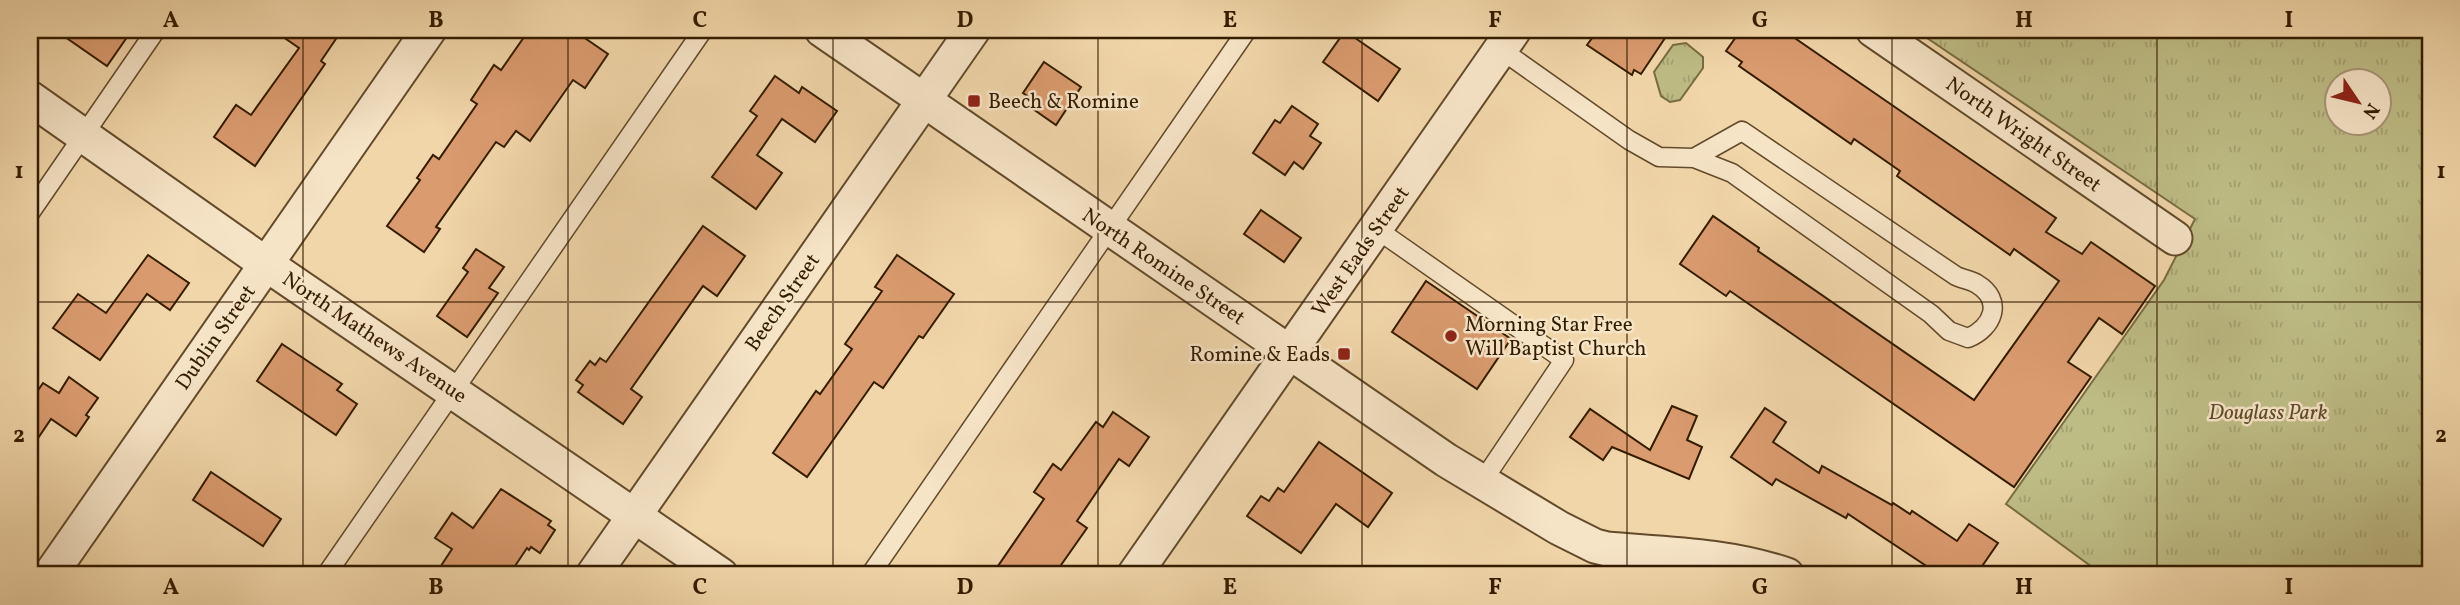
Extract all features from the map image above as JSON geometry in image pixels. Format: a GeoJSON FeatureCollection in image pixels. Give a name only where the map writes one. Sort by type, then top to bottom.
{"type":"FeatureCollection","features":[{"type":"Feature","properties":{"kind":"street","name":"Dublin Street"},"geometry":{"type":"LineString","coordinates":[[50,575],[429,30]]}},
{"type":"Feature","properties":{"kind":"street","name":"North Romine Street"},"geometry":{"type":"LineString","coordinates":[[822,30],[1446,460],[1559,528],[1595,546],[1604,562],[1712,557],[1787,575]]}},
{"type":"Feature","properties":{"kind":"street","name":"Beech Street"},"geometry":{"type":"LineString","coordinates":[[593,575],[973,30]]}},
{"type":"Feature","properties":{"kind":"street","name":"North Wright Street"},"geometry":{"type":"LineString","coordinates":[[1894,36],[2175,238]]}},
{"type":"Feature","properties":{"kind":"street","name":"West Eads Street"},"geometry":{"type":"LineString","coordinates":[[1133,575],[1507,40]]}},
{"type":"Feature","properties":{"kind":"street","name":"North Mathews Avenue"},"geometry":{"type":"LineString","coordinates":[[30,98],[266,264],[721,575]]}},
{"type":"Feature","properties":{"kind":"lane"},"geometry":{"type":"LineString","coordinates":[[30,213],[156,30]]}},
{"type":"Feature","properties":{"kind":"lane"},"geometry":{"type":"LineString","coordinates":[[326,575],[703,30]]}},
{"type":"Feature","properties":{"kind":"lane"},"geometry":{"type":"LineString","coordinates":[[870,575],[1247,30]]}},
{"type":"Feature","properties":{"kind":"lane"},"geometry":{"type":"LineString","coordinates":[[1507,40],[1629,140],[1659,157],[1694,158],[1732,173],[1931,314],[1949,331],[1968,338],[1989,325],[1993,314],[1991,302],[1977,284],[1956,276],[1742,131],[1694,158]]}},
{"type":"Feature","properties":{"kind":"lane"},"geometry":{"type":"LineString","coordinates":[[1376,228],[1564,360],[1482,482]]}},
{"type":"Feature","properties":{"kind":"green space","name":"Douglass Park"},"geometry":{"type":"Polygon","coordinates":[[[1928,30],[2430,30],[2430,575],[2103,575],[2006,504],[2164,280],[2195,219],[1924,36],[1928,30]]]}},
{"type":"Feature","properties":{"kind":"green space"},"geometry":{"type":"Polygon","coordinates":[[[1686,43],[1703,57],[1703,68],[1680,100],[1670,102],[1661,96],[1654,72],[1673,45],[1686,43]]]}},
{"type":"Feature","properties":{"kind":"building"},"geometry":{"type":"Polygon","coordinates":[[[55,30],[132,30],[107,66],[55,30]]]}},
{"type":"Feature","properties":{"kind":"building"},"geometry":{"type":"Polygon","coordinates":[[[273,30],[342,30],[321,61],[325,64],[255,166],[214,137],[236,105],[251,115],[299,48],[273,30]]]}},
{"type":"Feature","properties":{"kind":"building"},"geometry":{"type":"Polygon","coordinates":[[[529,30],[573,30],[608,54],[585,88],[573,80],[530,141],[516,131],[504,147],[496,142],[436,227],[440,229],[424,252],[387,226],[420,180],[417,178],[433,155],[439,159],[477,104],[471,100],[494,65],[501,70],[529,30]]]}},
{"type":"Feature","properties":{"kind":"building"},"geometry":{"type":"Polygon","coordinates":[[[1598,30],[1653,30],[1665,38],[1641,74],[1634,70],[1632,75],[1587,45],[1598,30]]]}},
{"type":"Feature","properties":{"kind":"building"},"geometry":{"type":"Polygon","coordinates":[[[1741,30],[1783,30],[2056,218],[2046,232],[2082,254],[2091,242],[2155,286],[2122,334],[2099,318],[2068,362],[2091,377],[2014,487],[1730,291],[1726,296],[1680,264],[1713,216],[1759,248],[1758,251],[1974,400],[2059,281],[2014,249],[2010,255],[1897,176],[1900,171],[1854,139],[1851,144],[1739,66],[1742,62],[1726,51],[1741,30]]]}},
{"type":"Feature","properties":{"kind":"building"},"geometry":{"type":"Polygon","coordinates":[[[1345,31],[1400,69],[1378,101],[1323,62],[1345,31]]]}},
{"type":"Feature","properties":{"kind":"building"},"geometry":{"type":"Polygon","coordinates":[[[1044,62],[1081,87],[1056,125],[1033,109],[1037,103],[1023,93],[1044,62]]]}},
{"type":"Feature","properties":{"kind":"building"},"geometry":{"type":"Polygon","coordinates":[[[775,76],[799,93],[802,87],[837,111],[815,142],[782,119],[757,155],[782,173],[756,209],[712,177],[757,116],[750,111],[775,76]]]}},
{"type":"Feature","properties":{"kind":"building"},"geometry":{"type":"Polygon","coordinates":[[[1292,106],[1318,124],[1310,136],[1321,143],[1303,169],[1294,162],[1285,175],[1253,153],[1275,120],[1280,123],[1292,106]]]}},
{"type":"Feature","properties":{"kind":"building"},"geometry":{"type":"Polygon","coordinates":[[[1261,210],[1301,238],[1284,262],[1244,234],[1261,210]]]}},
{"type":"Feature","properties":{"kind":"building"},"geometry":{"type":"Polygon","coordinates":[[[703,226],[745,256],[717,296],[703,286],[631,389],[642,397],[623,424],[578,392],[583,385],[576,380],[590,361],[595,365],[600,358],[606,362],[703,226]]]}},
{"type":"Feature","properties":{"kind":"building"},"geometry":{"type":"Polygon","coordinates":[[[476,249],[504,267],[489,288],[498,293],[467,337],[437,316],[468,272],[463,268],[476,249]]]}},
{"type":"Feature","properties":{"kind":"building"},"geometry":{"type":"Polygon","coordinates":[[[148,255],[189,283],[170,310],[147,294],[100,360],[53,328],[78,294],[106,313],[148,255]]]}},
{"type":"Feature","properties":{"kind":"building"},"geometry":{"type":"Polygon","coordinates":[[[897,255],[954,294],[923,338],[919,336],[883,388],[874,382],[807,477],[773,453],[816,391],[820,394],[852,349],[845,344],[882,291],[875,287],[897,255]]]}},
{"type":"Feature","properties":{"kind":"building","name":"Morning Star Free Will Baptist Church"},"geometry":{"type":"Polygon","coordinates":[[[1426,281],[1511,339],[1477,389],[1392,332],[1426,281]]]}},
{"type":"Feature","properties":{"kind":"building"},"geometry":{"type":"Polygon","coordinates":[[[282,344],[342,384],[337,390],[357,404],[336,435],[257,381],[282,344]]]}},
{"type":"Feature","properties":{"kind":"building"},"geometry":{"type":"Polygon","coordinates":[[[69,377],[98,398],[86,415],[89,417],[76,436],[51,419],[30,450],[30,402],[43,383],[59,393],[69,377]]]}},
{"type":"Feature","properties":{"kind":"building"},"geometry":{"type":"Polygon","coordinates":[[[1672,406],[1697,416],[1687,440],[1702,447],[1689,479],[1612,447],[1603,460],[1570,437],[1590,409],[1650,450],[1672,406]]]}},
{"type":"Feature","properties":{"kind":"building"},"geometry":{"type":"Polygon","coordinates":[[[1765,408],[1786,422],[1773,442],[1819,473],[1822,466],[1910,514],[1912,511],[1957,541],[1969,524],[1998,543],[1976,575],[1940,575],[1848,514],[1846,518],[1776,479],[1772,485],[1731,457],[1765,408]]]}},
{"type":"Feature","properties":{"kind":"building"},"geometry":{"type":"Polygon","coordinates":[[[1113,412],[1149,437],[1129,466],[1119,459],[1077,521],[1087,528],[1054,575],[1012,575],[998,566],[1044,499],[1034,492],[1053,464],[1061,470],[1096,422],[1103,427],[1113,412]]]}},
{"type":"Feature","properties":{"kind":"building"},"geometry":{"type":"Polygon","coordinates":[[[1319,442],[1392,493],[1368,527],[1336,504],[1301,553],[1247,516],[1261,496],[1269,501],[1278,488],[1284,492],[1319,442]]]}},
{"type":"Feature","properties":{"kind":"building"},"geometry":{"type":"Polygon","coordinates":[[[211,472],[281,519],[263,546],[193,500],[211,472]]]}},
{"type":"Feature","properties":{"kind":"building"},"geometry":{"type":"Polygon","coordinates":[[[501,489],[551,521],[548,525],[555,530],[540,553],[531,547],[529,550],[527,548],[509,575],[435,575],[452,549],[435,538],[452,513],[473,528],[501,489]]]}},
{"type":"Feature","properties":{"kind":"place","name":"Beech & Romine"},"geometry":{"type":"Point","coordinates":[974,101]}},
{"type":"Feature","properties":{"kind":"place","name":"Morning Star Free Will Baptist Church"},"geometry":{"type":"Point","coordinates":[1451,336]}},
{"type":"Feature","properties":{"kind":"place","name":"Romine & Eads"},"geometry":{"type":"Point","coordinates":[1344,354]}}]}
